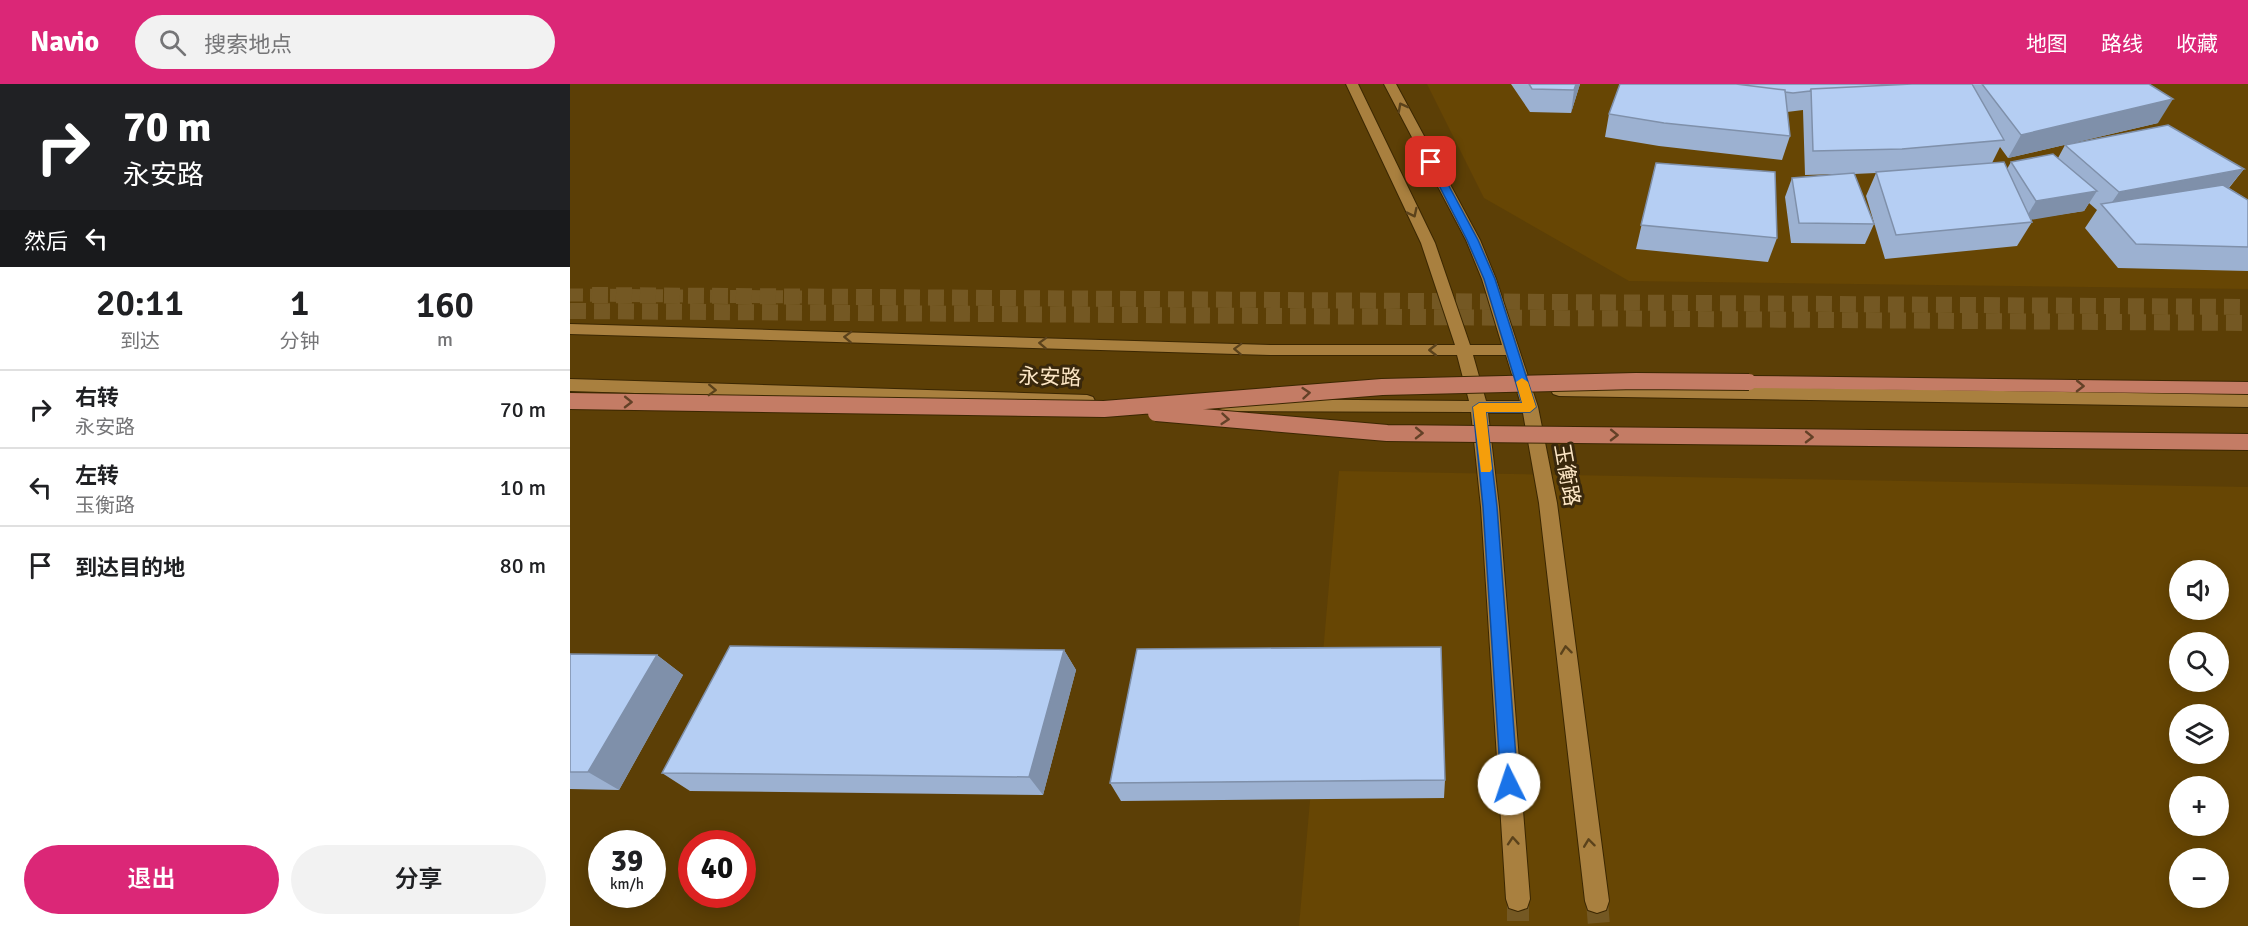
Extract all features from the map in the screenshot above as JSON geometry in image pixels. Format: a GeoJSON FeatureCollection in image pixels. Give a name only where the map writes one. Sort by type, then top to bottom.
{"type":"FeatureCollection","features":[{"type":"Feature","properties":{"kind":"main road"},"geometry":{"type":"LineString","coordinates":[[1104,409],[1382,387],[1636,381],[2248,388]]}},
{"type":"Feature","properties":{"kind":"main road"},"geometry":{"type":"LineString","coordinates":[[570,401],[1104,409],[1387,433],[2248,442]]}},
{"type":"Feature","properties":{"kind":"street"},"geometry":{"type":"LineString","coordinates":[[1352,84],[1428,243],[1464,350],[1479,407],[1490,507],[1518,899]]}},
{"type":"Feature","properties":{"kind":"street","name":"玉衡路"},"geometry":{"type":"LineString","coordinates":[[1390,84],[1473,240],[1489,279],[1530,407],[1548,503],[1597,902]]}},
{"type":"Feature","properties":{"kind":"street","name":"永安路"},"geometry":{"type":"LineString","coordinates":[[570,329],[1270,350],[1512,350]]}},
{"type":"Feature","properties":{"kind":"street","name":"永安路"},"geometry":{"type":"LineString","coordinates":[[570,385],[1267,406],[1530,407]]}},
{"type":"Feature","properties":{"kind":"street"},"geometry":{"type":"LineString","coordinates":[[1524,390],[2248,401]]}},
{"type":"Feature","properties":{"kind":"shaded area"},"geometry":{"type":"Polygon","coordinates":[[[1427,84],[2248,84],[2248,289],[1629,281],[1484,198],[1427,84]]]}},
{"type":"Feature","properties":{"kind":"shaded area"},"geometry":{"type":"Polygon","coordinates":[[[1339,471],[2248,487],[2248,926],[1299,926],[1339,471]]]}},
{"type":"Feature","properties":{"kind":"building"},"geometry":{"type":"Polygon","coordinates":[[[1529,84],[1576,84],[1574,90],[1532,89],[1529,84]]]}},
{"type":"Feature","properties":{"kind":"building"},"geometry":{"type":"Polygon","coordinates":[[[1620,84],[1736,84],[1785,90],[1790,136],[1664,123],[1609,114],[1620,84]]]}},
{"type":"Feature","properties":{"kind":"building"},"geometry":{"type":"Polygon","coordinates":[[[1736,84],[1912,84],[1811,89],[1793,93],[1736,84]]]}},
{"type":"Feature","properties":{"kind":"building"},"geometry":{"type":"Polygon","coordinates":[[[1912,84],[1972,84],[2004,140],[1902,149],[1813,151],[1811,89],[1912,84]]]}},
{"type":"Feature","properties":{"kind":"building"},"geometry":{"type":"Polygon","coordinates":[[[1982,84],[2149,84],[2173,99],[2021,135],[1982,84]]]}},
{"type":"Feature","properties":{"kind":"building"},"geometry":{"type":"Polygon","coordinates":[[[2168,125],[2244,169],[2119,192],[2065,145],[2168,125]]]}},
{"type":"Feature","properties":{"kind":"building"},"geometry":{"type":"Polygon","coordinates":[[[2053,154],[2097,191],[2036,201],[2011,162],[2053,154]]]}},
{"type":"Feature","properties":{"kind":"building"},"geometry":{"type":"Polygon","coordinates":[[[2004,162],[2032,222],[1896,235],[1876,172],[2004,162]]]}},
{"type":"Feature","properties":{"kind":"building"},"geometry":{"type":"Polygon","coordinates":[[[1656,163],[1775,172],[1777,238],[1641,225],[1656,163]]]}},
{"type":"Feature","properties":{"kind":"building"},"geometry":{"type":"Polygon","coordinates":[[[1854,173],[1874,224],[1799,223],[1792,178],[1854,173]]]}},
{"type":"Feature","properties":{"kind":"building"},"geometry":{"type":"Polygon","coordinates":[[[2223,185],[2248,200],[2248,247],[2136,244],[2101,204],[2223,185]]]}},
{"type":"Feature","properties":{"kind":"building"},"geometry":{"type":"Polygon","coordinates":[[[730,646],[1064,650],[1029,777],[662,773],[730,646]]]}},
{"type":"Feature","properties":{"kind":"building"},"geometry":{"type":"Polygon","coordinates":[[[1441,647],[1445,780],[1110,783],[1137,649],[1441,647]]]}},
{"type":"Feature","properties":{"kind":"building"},"geometry":{"type":"Polygon","coordinates":[[[570,654],[657,655],[588,772],[570,772],[570,654]]]}},
{"type":"Feature","properties":{"kind":"tunnel"},"geometry":{"type":"LineString","coordinates":[[570,295],[802,297]]}},
{"type":"Feature","properties":{"kind":"tunnel"},"geometry":{"type":"LineString","coordinates":[[592,295],[2248,307]]}},
{"type":"Feature","properties":{"kind":"tunnel"},"geometry":{"type":"LineString","coordinates":[[570,311],[2248,323]]}},
{"type":"Feature","properties":{"kind":"tunnel"},"geometry":{"type":"LineString","coordinates":[[1518,899],[1518,926]]}},
{"type":"Feature","properties":{"kind":"tunnel"},"geometry":{"type":"LineString","coordinates":[[1597,901],[1599,926]]}},
{"type":"Feature","properties":{"kind":"slow traffic"},"geometry":{"type":"LineString","coordinates":[[1486,469],[1479,407],[1530,407],[1522,382]]}},
{"type":"Feature","properties":{"kind":"route"},"geometry":{"type":"LineString","coordinates":[[1431,162],[1473,240],[1489,279],[1530,407],[1479,407],[1490,507],[1509,784]]}}]}
